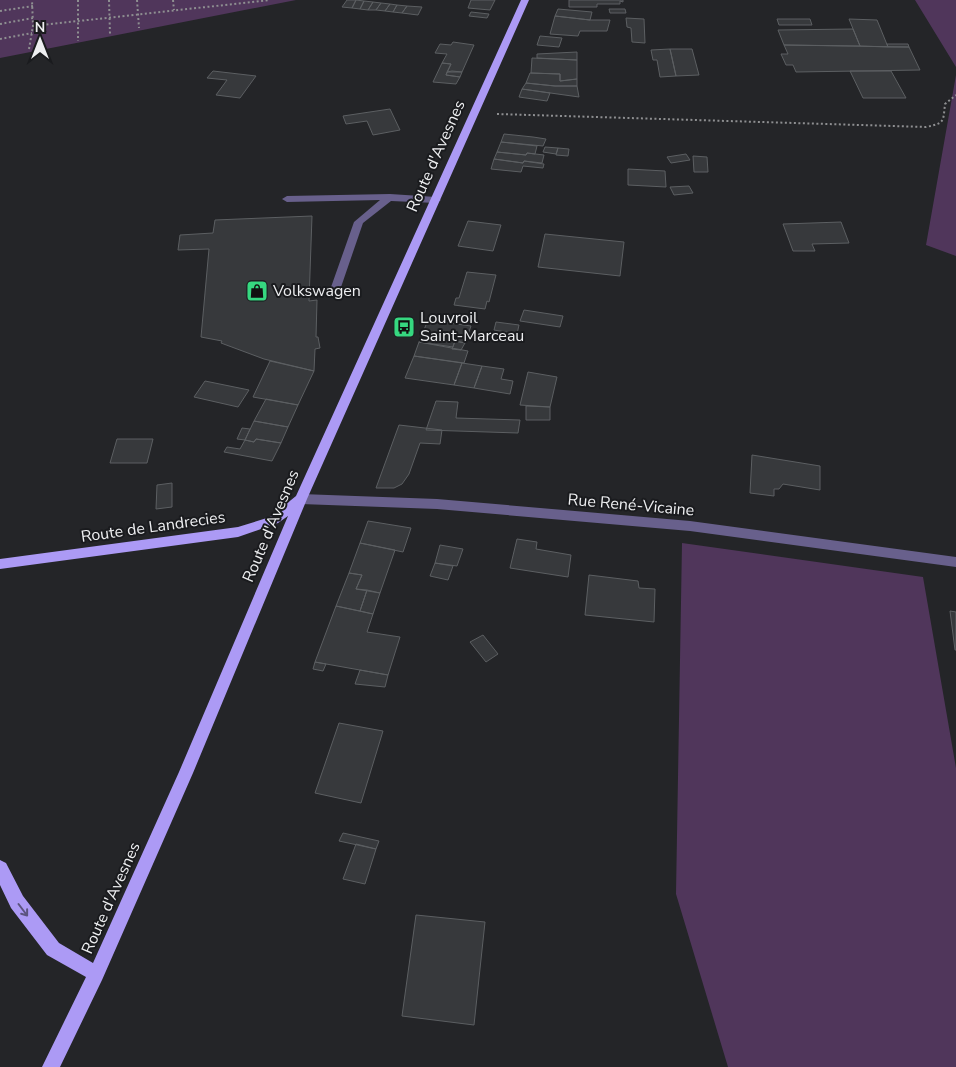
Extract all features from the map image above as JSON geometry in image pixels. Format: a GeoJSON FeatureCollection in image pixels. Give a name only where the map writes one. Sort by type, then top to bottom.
{"type":"FeatureCollection","features":[{"type":"Feature","properties":{"kind":"main road","name":"Route d'Avesnes"},"geometry":{"type":"LineString","coordinates":[[51,1067],[96,974],[186,773],[302,499],[525,0]]}},
{"type":"Feature","properties":{"kind":"main road","name":"Route de Landrecies"},"geometry":{"type":"LineString","coordinates":[[0,564],[238,532],[274,520],[302,499]]}},
{"type":"Feature","properties":{"kind":"main road"},"geometry":{"type":"LineString","coordinates":[[0,868],[17,902],[53,949],[96,974]]}},
{"type":"Feature","properties":{"kind":"street"},"geometry":{"type":"LineString","coordinates":[[287,199],[390,198],[436,200]]}},
{"type":"Feature","properties":{"kind":"street"},"geometry":{"type":"LineString","coordinates":[[335,290],[359,222],[390,198]]}},
{"type":"Feature","properties":{"kind":"street","name":"Rue René-Vicaine"},"geometry":{"type":"LineString","coordinates":[[302,499],[438,504],[690,526],[956,562]]}},
{"type":"Feature","properties":{"kind":"path"},"geometry":{"type":"LineString","coordinates":[[29,50],[33,26],[32,0]]}},
{"type":"Feature","properties":{"kind":"path"},"geometry":{"type":"LineString","coordinates":[[78,0],[78,41]]}},
{"type":"Feature","properties":{"kind":"path"},"geometry":{"type":"LineString","coordinates":[[108,0],[110,34]]}},
{"type":"Feature","properties":{"kind":"path"},"geometry":{"type":"LineString","coordinates":[[137,0],[139,28]]}},
{"type":"Feature","properties":{"kind":"path"},"geometry":{"type":"LineString","coordinates":[[173,0],[174,10]]}},
{"type":"Feature","properties":{"kind":"path"},"geometry":{"type":"LineString","coordinates":[[207,0],[208,7]]}},
{"type":"Feature","properties":{"kind":"path"},"geometry":{"type":"LineString","coordinates":[[33,26],[270,0]]}},
{"type":"Feature","properties":{"kind":"path"},"geometry":{"type":"LineString","coordinates":[[0,11],[32,6]]}},
{"type":"Feature","properties":{"kind":"path"},"geometry":{"type":"LineString","coordinates":[[0,24],[33,18]]}},
{"type":"Feature","properties":{"kind":"path"},"geometry":{"type":"LineString","coordinates":[[0,39],[32,33]]}},
{"type":"Feature","properties":{"kind":"path"},"geometry":{"type":"LineString","coordinates":[[474,113],[926,127],[940,124],[943,121],[945,104],[956,95]]}},
{"type":"Feature","properties":{"kind":"shaded area"},"geometry":{"type":"Polygon","coordinates":[[[0,0],[296,0],[0,58],[0,0]]]}},
{"type":"Feature","properties":{"kind":"shaded area"},"geometry":{"type":"Polygon","coordinates":[[[915,0],[956,0],[956,67],[915,0]]]}},
{"type":"Feature","properties":{"kind":"shaded area"},"geometry":{"type":"Polygon","coordinates":[[[956,75],[956,256],[926,245],[956,75]]]}},
{"type":"Feature","properties":{"kind":"shaded area"},"geometry":{"type":"Polygon","coordinates":[[[682,543],[923,577],[956,768],[956,1067],[728,1067],[676,894],[682,543]]]}},
{"type":"Feature","properties":{"kind":"building"},"geometry":{"type":"Polygon","coordinates":[[[347,0],[356,0],[352,8],[342,7],[347,0]]]}},
{"type":"Feature","properties":{"kind":"building"},"geometry":{"type":"Polygon","coordinates":[[[356,0],[364,1],[360,9],[352,8],[356,0]]]}},
{"type":"Feature","properties":{"kind":"building"},"geometry":{"type":"Polygon","coordinates":[[[471,0],[495,0],[490,10],[468,8],[471,0]]]}},
{"type":"Feature","properties":{"kind":"building"},"geometry":{"type":"Polygon","coordinates":[[[569,0],[623,0],[623,2],[620,1],[620,4],[597,4],[597,7],[569,7],[569,0]]]}},
{"type":"Feature","properties":{"kind":"building"},"geometry":{"type":"Polygon","coordinates":[[[364,1],[373,2],[368,10],[360,9],[364,1]]]}},
{"type":"Feature","properties":{"kind":"building"},"geometry":{"type":"Polygon","coordinates":[[[373,2],[381,3],[376,10],[368,10],[373,2]]]}},
{"type":"Feature","properties":{"kind":"building"},"geometry":{"type":"Polygon","coordinates":[[[381,3],[390,4],[385,11],[376,10],[381,3]]]}},
{"type":"Feature","properties":{"kind":"building"},"geometry":{"type":"Polygon","coordinates":[[[390,4],[397,5],[393,12],[385,11],[390,4]]]}},
{"type":"Feature","properties":{"kind":"building"},"geometry":{"type":"Polygon","coordinates":[[[397,5],[407,6],[402,13],[393,12],[397,5]]]}},
{"type":"Feature","properties":{"kind":"building"},"geometry":{"type":"Polygon","coordinates":[[[407,6],[422,7],[418,15],[402,13],[407,6]]]}},
{"type":"Feature","properties":{"kind":"building"},"geometry":{"type":"Polygon","coordinates":[[[558,9],[592,12],[590,20],[555,16],[558,9]]]}},
{"type":"Feature","properties":{"kind":"building"},"geometry":{"type":"Polygon","coordinates":[[[609,9],[625,9],[626,13],[610,13],[609,9]]]}},
{"type":"Feature","properties":{"kind":"building"},"geometry":{"type":"Polygon","coordinates":[[[471,12],[489,14],[487,18],[469,16],[471,12]]]}},
{"type":"Feature","properties":{"kind":"building"},"geometry":{"type":"Polygon","coordinates":[[[555,16],[610,20],[607,31],[580,31],[578,36],[550,34],[555,16]]]}},
{"type":"Feature","properties":{"kind":"building"},"geometry":{"type":"Polygon","coordinates":[[[626,18],[644,19],[645,43],[632,42],[631,28],[627,27],[626,18]]]}},
{"type":"Feature","properties":{"kind":"building"},"geometry":{"type":"Polygon","coordinates":[[[777,19],[810,19],[812,25],[779,25],[777,19]]]}},
{"type":"Feature","properties":{"kind":"building"},"geometry":{"type":"Polygon","coordinates":[[[849,19],[877,20],[888,47],[860,46],[849,19]]]}},
{"type":"Feature","properties":{"kind":"building"},"geometry":{"type":"Polygon","coordinates":[[[853,29],[860,46],[784,45],[778,30],[853,29]]]}},
{"type":"Feature","properties":{"kind":"building"},"geometry":{"type":"Polygon","coordinates":[[[540,36],[562,38],[559,47],[537,45],[540,36]]]}},
{"type":"Feature","properties":{"kind":"building"},"geometry":{"type":"Polygon","coordinates":[[[453,42],[474,45],[462,72],[447,72],[451,64],[442,63],[447,54],[435,53],[440,44],[451,45],[453,42]]]}},
{"type":"Feature","properties":{"kind":"building"},"geometry":{"type":"Polygon","coordinates":[[[887,44],[908,44],[909,47],[888,47],[887,44]]]}},
{"type":"Feature","properties":{"kind":"building"},"geometry":{"type":"Polygon","coordinates":[[[784,45],[909,47],[920,70],[796,72],[793,65],[786,65],[781,54],[788,54],[784,45]]]}},
{"type":"Feature","properties":{"kind":"building"},"geometry":{"type":"Polygon","coordinates":[[[670,49],[692,49],[699,75],[676,76],[670,49]]]}},
{"type":"Feature","properties":{"kind":"building"},"geometry":{"type":"Polygon","coordinates":[[[670,49],[676,76],[660,77],[657,60],[653,60],[651,50],[670,49]]]}},
{"type":"Feature","properties":{"kind":"building"},"geometry":{"type":"Polygon","coordinates":[[[577,52],[577,60],[537,58],[537,54],[577,52]]]}},
{"type":"Feature","properties":{"kind":"building"},"geometry":{"type":"Polygon","coordinates":[[[532,58],[577,60],[577,79],[560,81],[560,74],[531,73],[532,58]]]}},
{"type":"Feature","properties":{"kind":"building"},"geometry":{"type":"Polygon","coordinates":[[[442,63],[451,64],[446,75],[460,77],[456,84],[433,82],[442,63]]]}},
{"type":"Feature","properties":{"kind":"building"},"geometry":{"type":"Polygon","coordinates":[[[213,71],[256,76],[240,98],[216,95],[227,80],[207,78],[213,71]]]}},
{"type":"Feature","properties":{"kind":"building"},"geometry":{"type":"Polygon","coordinates":[[[850,71],[891,71],[906,98],[863,98],[850,71]]]}},
{"type":"Feature","properties":{"kind":"building"},"geometry":{"type":"Polygon","coordinates":[[[447,72],[462,72],[460,77],[446,75],[447,72]]]}},
{"type":"Feature","properties":{"kind":"building"},"geometry":{"type":"Polygon","coordinates":[[[530,73],[560,74],[560,81],[577,79],[577,86],[526,83],[530,73]]]}},
{"type":"Feature","properties":{"kind":"building"},"geometry":{"type":"Polygon","coordinates":[[[526,83],[577,86],[579,97],[522,89],[526,83]]]}},
{"type":"Feature","properties":{"kind":"building"},"geometry":{"type":"Polygon","coordinates":[[[522,89],[550,93],[547,101],[519,97],[522,89]]]}},
{"type":"Feature","properties":{"kind":"building"},"geometry":{"type":"Polygon","coordinates":[[[390,109],[400,130],[373,135],[367,121],[346,124],[343,116],[390,109]]]}},
{"type":"Feature","properties":{"kind":"building"},"geometry":{"type":"Polygon","coordinates":[[[504,134],[546,139],[543,146],[501,142],[504,134]]]}},
{"type":"Feature","properties":{"kind":"building"},"geometry":{"type":"Polygon","coordinates":[[[501,142],[537,146],[535,154],[497,152],[501,142]]]}},
{"type":"Feature","properties":{"kind":"building"},"geometry":{"type":"Polygon","coordinates":[[[545,147],[558,148],[556,154],[543,152],[545,147]]]}},
{"type":"Feature","properties":{"kind":"building"},"geometry":{"type":"Polygon","coordinates":[[[558,148],[569,149],[568,156],[556,155],[558,148]]]}},
{"type":"Feature","properties":{"kind":"building"},"geometry":{"type":"Polygon","coordinates":[[[497,152],[544,155],[542,163],[524,161],[523,163],[494,159],[497,152]]]}},
{"type":"Feature","properties":{"kind":"building"},"geometry":{"type":"Polygon","coordinates":[[[686,154],[690,160],[671,163],[667,157],[686,154]]]}},
{"type":"Feature","properties":{"kind":"building"},"geometry":{"type":"Polygon","coordinates":[[[693,156],[707,157],[708,172],[694,172],[693,156]]]}},
{"type":"Feature","properties":{"kind":"building"},"geometry":{"type":"Polygon","coordinates":[[[494,159],[544,164],[543,168],[523,166],[521,172],[491,169],[494,159]]]}},
{"type":"Feature","properties":{"kind":"building"},"geometry":{"type":"Polygon","coordinates":[[[628,169],[665,171],[666,187],[628,185],[628,169]]]}},
{"type":"Feature","properties":{"kind":"building"},"geometry":{"type":"Polygon","coordinates":[[[689,186],[693,193],[674,195],[670,187],[689,186]]]}},
{"type":"Feature","properties":{"kind":"building","name":"Volkswagen"},"geometry":{"type":"Polygon","coordinates":[[[312,216],[309,301],[317,300],[316,337],[318,337],[320,348],[315,349],[314,371],[264,359],[221,343],[222,341],[201,337],[209,249],[178,250],[180,235],[213,233],[215,220],[312,216]]]}},
{"type":"Feature","properties":{"kind":"building"},"geometry":{"type":"Polygon","coordinates":[[[468,221],[501,225],[493,251],[458,246],[468,221]]]}},
{"type":"Feature","properties":{"kind":"building"},"geometry":{"type":"Polygon","coordinates":[[[841,222],[849,243],[812,244],[815,251],[793,251],[783,224],[841,222]]]}},
{"type":"Feature","properties":{"kind":"building"},"geometry":{"type":"Polygon","coordinates":[[[545,234],[624,242],[620,276],[538,267],[545,234]]]}},
{"type":"Feature","properties":{"kind":"building"},"geometry":{"type":"Polygon","coordinates":[[[467,272],[496,275],[489,302],[487,301],[485,309],[454,305],[456,298],[459,298],[467,272]]]}},
{"type":"Feature","properties":{"kind":"building"},"geometry":{"type":"Polygon","coordinates":[[[524,310],[563,316],[560,327],[520,321],[524,310]]]}},
{"type":"Feature","properties":{"kind":"building"},"geometry":{"type":"Polygon","coordinates":[[[428,320],[471,326],[465,343],[455,341],[453,347],[419,342],[428,320]]]}},
{"type":"Feature","properties":{"kind":"building"},"geometry":{"type":"Polygon","coordinates":[[[496,322],[519,325],[517,334],[494,330],[496,322]]]}},
{"type":"Feature","properties":{"kind":"building"},"geometry":{"type":"Polygon","coordinates":[[[455,341],[465,343],[461,350],[452,349],[455,341]]]}},
{"type":"Feature","properties":{"kind":"building"},"geometry":{"type":"Polygon","coordinates":[[[419,342],[468,351],[464,363],[414,356],[419,342]]]}},
{"type":"Feature","properties":{"kind":"building"},"geometry":{"type":"Polygon","coordinates":[[[414,356],[462,363],[454,385],[405,378],[414,356]]]}},
{"type":"Feature","properties":{"kind":"building"},"geometry":{"type":"Polygon","coordinates":[[[270,361],[314,371],[298,405],[253,397],[270,361]]]}},
{"type":"Feature","properties":{"kind":"building"},"geometry":{"type":"Polygon","coordinates":[[[462,363],[482,366],[474,388],[454,385],[462,363]]]}},
{"type":"Feature","properties":{"kind":"building"},"geometry":{"type":"Polygon","coordinates":[[[482,366],[504,369],[501,379],[513,381],[510,394],[474,388],[482,366]]]}},
{"type":"Feature","properties":{"kind":"building"},"geometry":{"type":"Polygon","coordinates":[[[528,372],[557,377],[550,407],[520,405],[528,372]]]}},
{"type":"Feature","properties":{"kind":"building"},"geometry":{"type":"Polygon","coordinates":[[[205,381],[249,390],[238,407],[194,397],[205,381]]]}},
{"type":"Feature","properties":{"kind":"building"},"geometry":{"type":"Polygon","coordinates":[[[266,399],[298,405],[288,427],[254,421],[266,399]]]}},
{"type":"Feature","properties":{"kind":"building"},"geometry":{"type":"Polygon","coordinates":[[[436,401],[458,402],[456,418],[520,420],[518,433],[426,430],[436,401]]]}},
{"type":"Feature","properties":{"kind":"building"},"geometry":{"type":"Polygon","coordinates":[[[526,406],[550,407],[550,420],[526,420],[526,406]]]}},
{"type":"Feature","properties":{"kind":"building"},"geometry":{"type":"Polygon","coordinates":[[[254,421],[288,427],[281,443],[256,439],[254,442],[245,440],[254,421]]]}},
{"type":"Feature","properties":{"kind":"building"},"geometry":{"type":"Polygon","coordinates":[[[399,425],[442,430],[440,444],[420,443],[409,474],[402,484],[394,488],[376,488],[399,425]]]}},
{"type":"Feature","properties":{"kind":"building"},"geometry":{"type":"Polygon","coordinates":[[[242,428],[250,429],[245,440],[237,439],[242,428]]]}},
{"type":"Feature","properties":{"kind":"building"},"geometry":{"type":"Polygon","coordinates":[[[117,439],[153,439],[147,463],[110,463],[117,439]]]}},
{"type":"Feature","properties":{"kind":"building"},"geometry":{"type":"Polygon","coordinates":[[[256,439],[281,443],[272,461],[224,452],[227,447],[240,449],[245,440],[254,442],[256,439]]]}},
{"type":"Feature","properties":{"kind":"building"},"geometry":{"type":"Polygon","coordinates":[[[752,455],[820,466],[820,490],[783,484],[779,489],[774,489],[774,496],[750,493],[752,455]]]}},
{"type":"Feature","properties":{"kind":"building"},"geometry":{"type":"Polygon","coordinates":[[[172,483],[172,507],[156,509],[157,485],[172,483]]]}},
{"type":"Feature","properties":{"kind":"building"},"geometry":{"type":"Polygon","coordinates":[[[368,521],[411,528],[403,552],[360,543],[368,521]]]}},
{"type":"Feature","properties":{"kind":"building"},"geometry":{"type":"Polygon","coordinates":[[[517,539],[537,542],[536,549],[571,555],[568,577],[510,568],[517,539]]]}},
{"type":"Feature","properties":{"kind":"building"},"geometry":{"type":"Polygon","coordinates":[[[360,543],[395,550],[380,593],[356,589],[362,575],[349,573],[360,543]]]}},
{"type":"Feature","properties":{"kind":"building"},"geometry":{"type":"Polygon","coordinates":[[[440,545],[463,549],[457,566],[435,563],[440,545]]]}},
{"type":"Feature","properties":{"kind":"building"},"geometry":{"type":"Polygon","coordinates":[[[435,563],[453,566],[448,580],[430,576],[435,563]]]}},
{"type":"Feature","properties":{"kind":"building"},"geometry":{"type":"Polygon","coordinates":[[[349,573],[362,575],[356,589],[367,590],[360,611],[336,606],[349,573]]]}},
{"type":"Feature","properties":{"kind":"building"},"geometry":{"type":"Polygon","coordinates":[[[589,575],[638,581],[639,588],[655,589],[654,622],[585,615],[589,575]]]}},
{"type":"Feature","properties":{"kind":"building"},"geometry":{"type":"Polygon","coordinates":[[[367,590],[380,593],[373,614],[360,611],[367,590]]]}},
{"type":"Feature","properties":{"kind":"building"},"geometry":{"type":"Polygon","coordinates":[[[336,606],[373,614],[367,632],[400,637],[388,675],[315,662],[336,606]]]}},
{"type":"Feature","properties":{"kind":"building"},"geometry":{"type":"Polygon","coordinates":[[[950,611],[956,612],[956,650],[955,650],[950,611]]]}},
{"type":"Feature","properties":{"kind":"building"},"geometry":{"type":"Polygon","coordinates":[[[483,635],[498,654],[486,662],[470,642],[483,635]]]}},
{"type":"Feature","properties":{"kind":"building"},"geometry":{"type":"Polygon","coordinates":[[[315,662],[326,664],[323,671],[313,669],[315,662]]]}},
{"type":"Feature","properties":{"kind":"building"},"geometry":{"type":"Polygon","coordinates":[[[360,670],[388,675],[385,687],[355,684],[360,670]]]}},
{"type":"Feature","properties":{"kind":"building"},"geometry":{"type":"Polygon","coordinates":[[[339,723],[383,731],[361,803],[315,793],[339,723]]]}},
{"type":"Feature","properties":{"kind":"building"},"geometry":{"type":"Polygon","coordinates":[[[343,833],[379,841],[376,849],[339,841],[343,833]]]}},
{"type":"Feature","properties":{"kind":"building"},"geometry":{"type":"Polygon","coordinates":[[[356,844],[376,849],[365,884],[343,879],[356,844]]]}},
{"type":"Feature","properties":{"kind":"building"},"geometry":{"type":"Polygon","coordinates":[[[416,915],[485,922],[474,1025],[402,1016],[416,915]]]}},
{"type":"Feature","properties":{"kind":"place","name":"Volkswagen"},"geometry":{"type":"Point","coordinates":[257,291]}},
{"type":"Feature","properties":{"kind":"place","name":"Louvroil Saint-Marceau"},"geometry":{"type":"Point","coordinates":[404,327]}}]}
